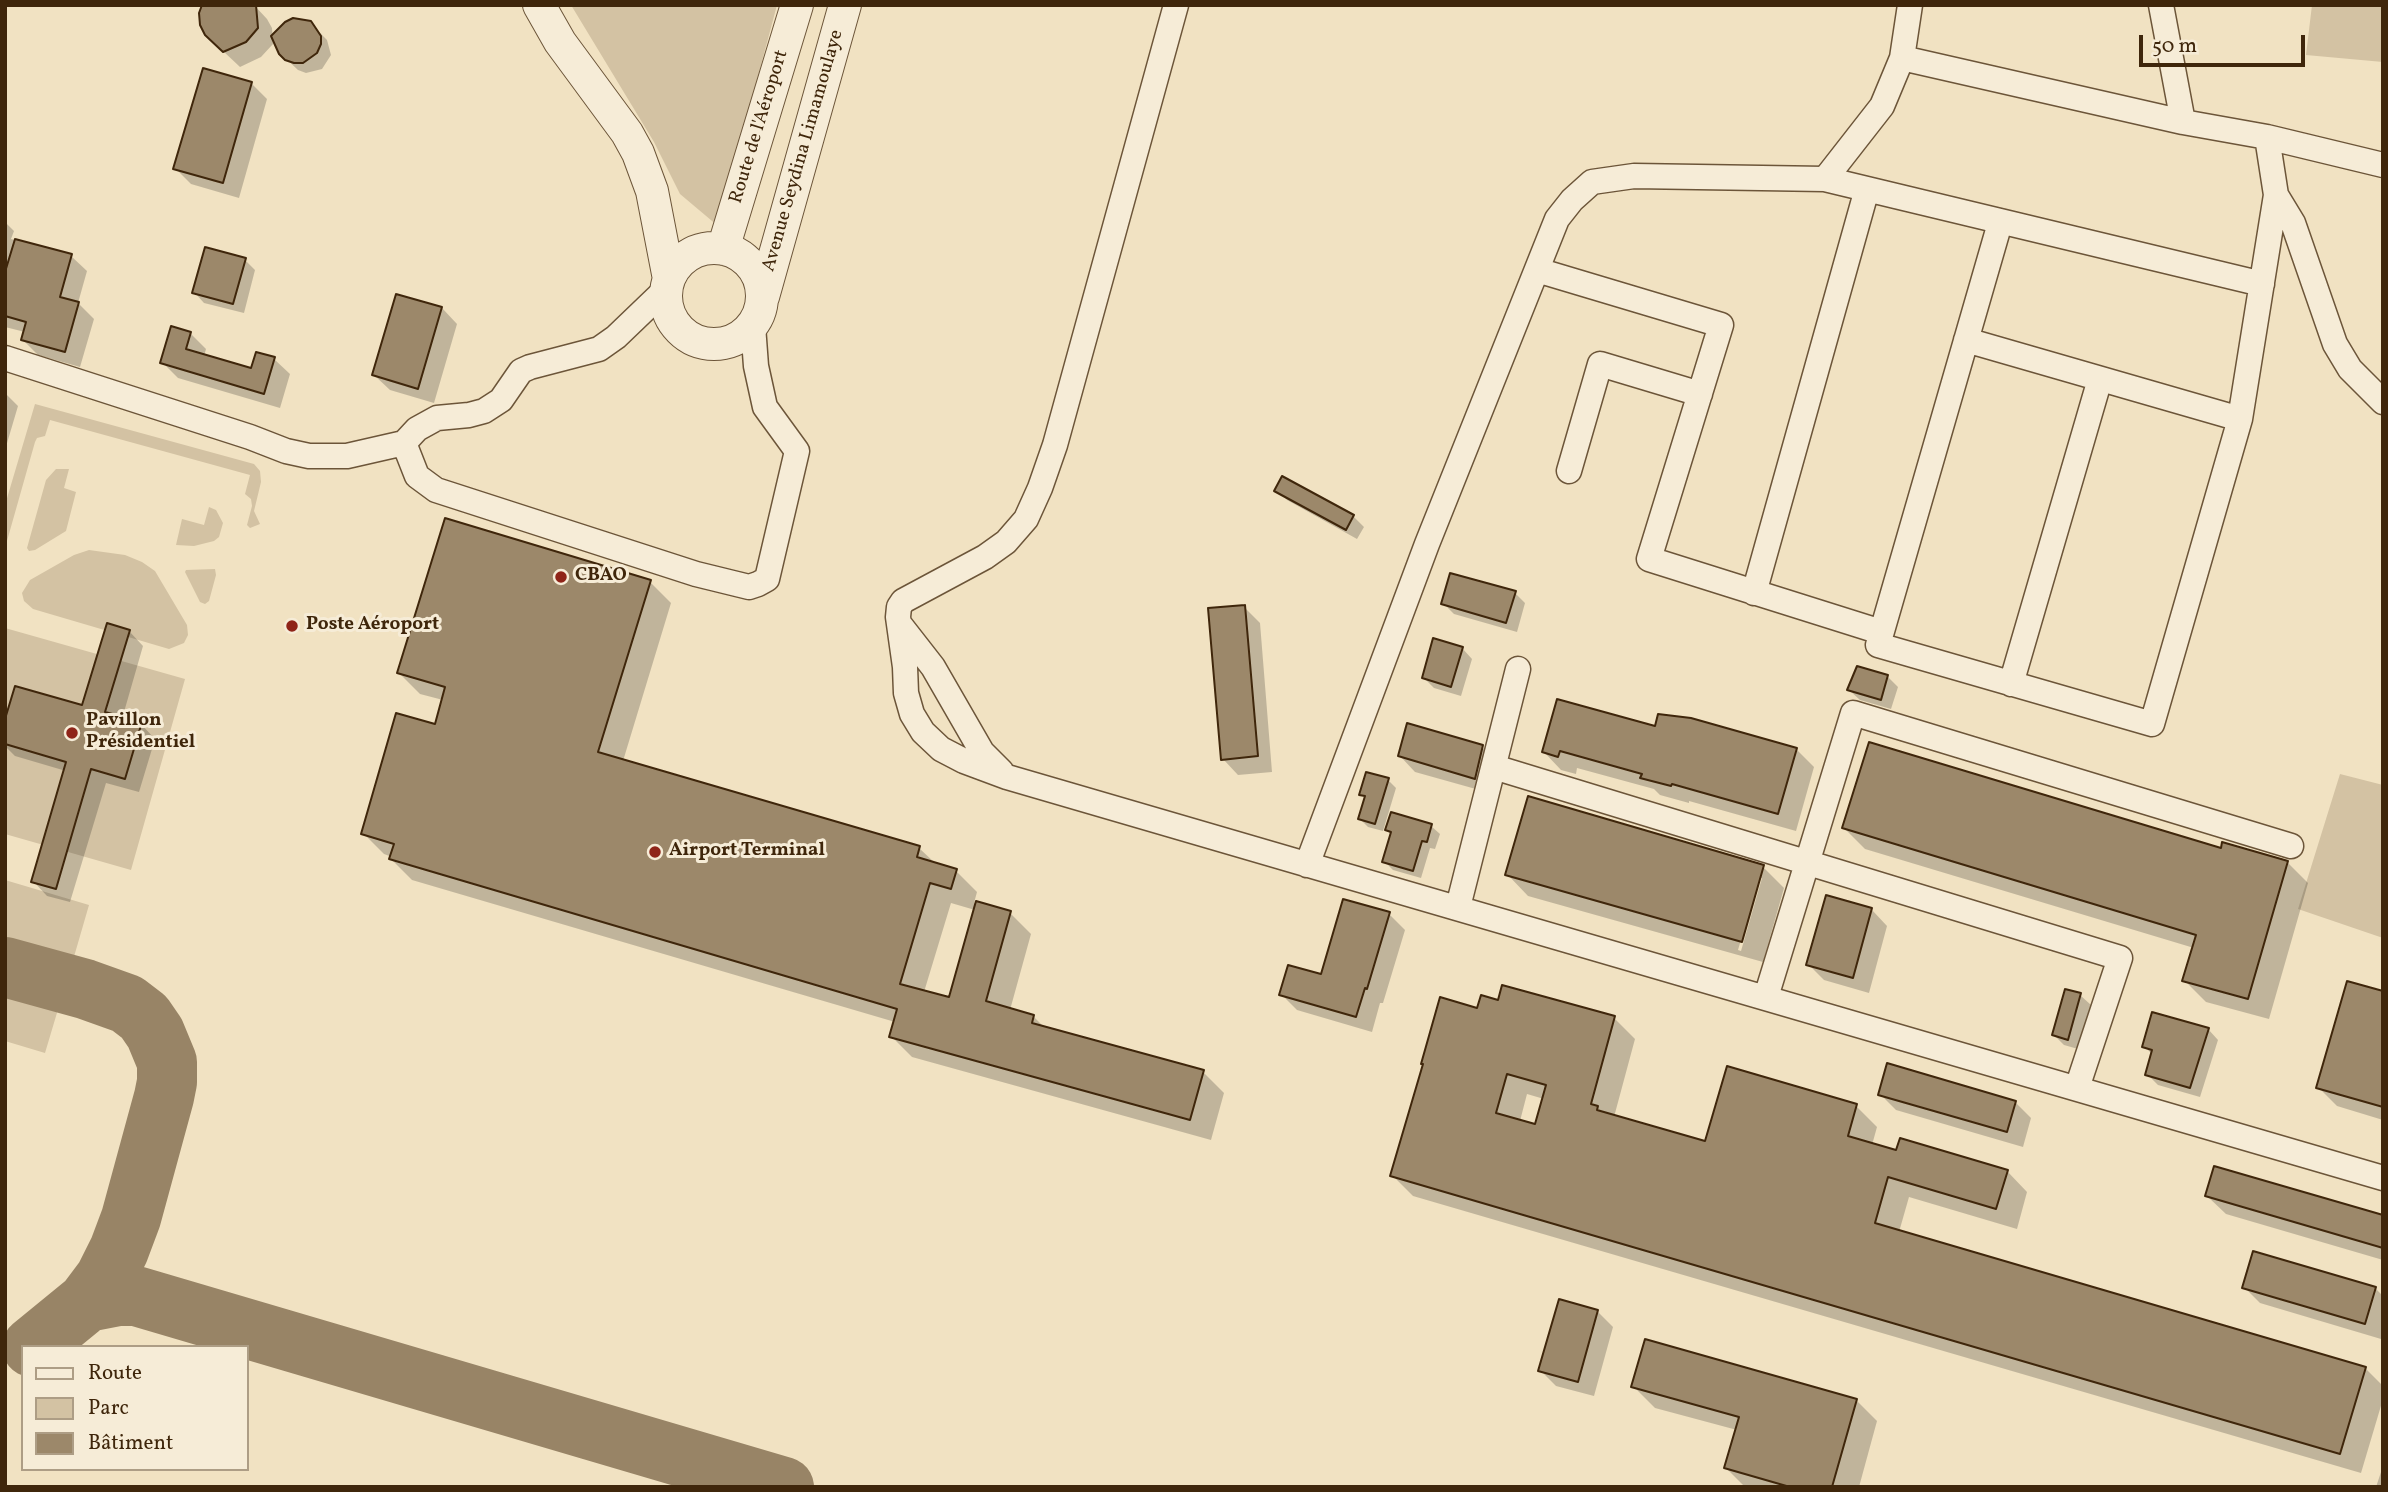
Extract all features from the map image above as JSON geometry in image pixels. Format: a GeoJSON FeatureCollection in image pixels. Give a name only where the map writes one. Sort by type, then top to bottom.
{"type":"FeatureCollection","features":[{"type":"Feature","properties":{"kind":"street"},"geometry":{"type":"LineString","coordinates":[[5,358],[286,451],[309,456],[347,456],[404,443],[417,429],[437,418],[469,415],[495,405],[522,372],[530,367],[599,349],[616,337],[667,284],[675,267],[685,257],[697,251],[723,248],[739,254],[752,265],[761,280],[763,297],[760,313],[753,326],[742,337],[714,345],[697,342],[682,333],[672,321],[667,306],[667,284],[652,191],[638,153],[627,133],[560,42],[539,5]]}},
{"type":"Feature","properties":{"kind":"street","name":"Route de l'Aéroport"},"geometry":{"type":"LineString","coordinates":[[723,248],[797,5]]}},
{"type":"Feature","properties":{"kind":"street","name":"Avenue Seydina Limamoulaye"},"geometry":{"type":"LineString","coordinates":[[763,297],[845,5]]}},
{"type":"Feature","properties":{"kind":"street"},"geometry":{"type":"LineString","coordinates":[[1175,5],[1055,445],[1026,519],[1006,542],[985,557],[903,601],[899,607],[906,693],[912,714],[923,732],[941,749],[1007,777],[2383,1178]]}},
{"type":"Feature","properties":{"kind":"street"},"geometry":{"type":"LineString","coordinates":[[1825,179],[1882,106],[1902,58],[1910,5]]}},
{"type":"Feature","properties":{"kind":"street"},"geometry":{"type":"LineString","coordinates":[[2154,7],[2183,122]]}},
{"type":"Feature","properties":{"kind":"street"},"geometry":{"type":"LineString","coordinates":[[1902,58],[2183,122],[2267,137],[2383,165]]}},
{"type":"Feature","properties":{"kind":"street"},"geometry":{"type":"LineString","coordinates":[[2000,223],[1878,645],[2152,724],[2240,419],[2276,195],[2267,137]]}},
{"type":"Feature","properties":{"kind":"street"},"geometry":{"type":"LineString","coordinates":[[1307,865],[1427,544],[1557,219],[1572,200],[1592,183],[1634,176],[1825,179],[2262,284]]}},
{"type":"Feature","properties":{"kind":"street"},"geometry":{"type":"LineString","coordinates":[[1754,593],[1867,190]]}},
{"type":"Feature","properties":{"kind":"street"},"geometry":{"type":"LineString","coordinates":[[2276,195],[2293,223],[2335,344],[2350,369],[2383,402]]}},
{"type":"Feature","properties":{"kind":"street"},"geometry":{"type":"LineString","coordinates":[[1537,270],[1721,325],[1649,559],[1881,632]]}},
{"type":"Feature","properties":{"kind":"street"},"geometry":{"type":"LineString","coordinates":[[404,443],[417,476],[436,490],[706,577],[749,587],[758,584],[767,579],[797,451],[794,443],[765,407],[756,366],[753,326]]}},
{"type":"Feature","properties":{"kind":"street"},"geometry":{"type":"LineString","coordinates":[[1966,340],[2240,419]]}},
{"type":"Feature","properties":{"kind":"street"},"geometry":{"type":"LineString","coordinates":[[1569,471],[1600,364],[1700,394]]}},
{"type":"Feature","properties":{"kind":"street"},"geometry":{"type":"LineString","coordinates":[[2011,684],[2100,379]]}},
{"type":"Feature","properties":{"kind":"street"},"geometry":{"type":"LineString","coordinates":[[900,625],[933,667],[982,752],[1007,777]]}},
{"type":"Feature","properties":{"kind":"street"},"geometry":{"type":"LineString","coordinates":[[1458,907],[1518,669]]}},
{"type":"Feature","properties":{"kind":"street"},"geometry":{"type":"LineString","coordinates":[[1766,998],[1853,713],[2291,846]]}},
{"type":"Feature","properties":{"kind":"street"},"geometry":{"type":"LineString","coordinates":[[1494,768],[2120,958],[2077,1088]]}},
{"type":"Feature","properties":{"kind":"green space"},"geometry":{"type":"Polygon","coordinates":[[[571,5],[777,5],[718,226],[680,194],[654,142],[571,5]]]}},
{"type":"Feature","properties":{"kind":"green space"},"geometry":{"type":"Polygon","coordinates":[[[2312,5],[2383,5],[2383,62],[2306,55],[2312,5]]]}},
{"type":"Feature","properties":{"kind":"green space"},"geometry":{"type":"Polygon","coordinates":[[[35,404],[254,464],[260,471],[261,482],[254,511],[260,524],[250,528],[247,525],[252,506],[251,499],[245,494],[250,475],[50,420],[45,436],[37,438],[35,442],[5,548],[5,505],[35,404]]]}},
{"type":"Feature","properties":{"kind":"green space"},"geometry":{"type":"Polygon","coordinates":[[[56,469],[69,469],[64,488],[76,492],[66,531],[29,551],[27,548],[46,480],[56,469]]]}},
{"type":"Feature","properties":{"kind":"green space"},"geometry":{"type":"Polygon","coordinates":[[[209,507],[216,510],[223,523],[219,537],[194,546],[176,545],[182,519],[204,525],[209,507]]]}},
{"type":"Feature","properties":{"kind":"green space"},"geometry":{"type":"Polygon","coordinates":[[[89,550],[125,555],[155,571],[187,625],[188,635],[184,643],[169,649],[33,609],[24,601],[22,593],[30,580],[74,555],[89,550]]]}},
{"type":"Feature","properties":{"kind":"green space"},"geometry":{"type":"Polygon","coordinates":[[[215,569],[209,601],[205,604],[200,602],[185,572],[215,569]]]}},
{"type":"Feature","properties":{"kind":"green space"},"geometry":{"type":"Polygon","coordinates":[[[5,628],[185,679],[131,870],[5,834],[5,628]]]}},
{"type":"Feature","properties":{"kind":"green space"},"geometry":{"type":"Polygon","coordinates":[[[2340,774],[2383,785],[2383,938],[2298,909],[2340,774]]]}},
{"type":"Feature","properties":{"kind":"green space"},"geometry":{"type":"Polygon","coordinates":[[[5,880],[89,905],[71,967],[5,947],[5,880]]]}},
{"type":"Feature","properties":{"kind":"green space"},"geometry":{"type":"Polygon","coordinates":[[[5,979],[62,996],[45,1053],[5,1041],[5,979]]]}},
{"type":"Feature","properties":{"kind":"building"},"geometry":{"type":"Polygon","coordinates":[[[202,5],[256,5],[258,28],[246,42],[223,52],[205,35],[200,25],[199,13],[202,5]]]}},
{"type":"Feature","properties":{"kind":"building"},"geometry":{"type":"Polygon","coordinates":[[[293,18],[311,21],[321,36],[317,53],[303,63],[285,60],[279,54],[271,36],[293,18]]]}},
{"type":"Feature","properties":{"kind":"building"},"geometry":{"type":"Polygon","coordinates":[[[203,68],[252,82],[223,183],[173,169],[203,68]]]}},
{"type":"Feature","properties":{"kind":"building"},"geometry":{"type":"Polygon","coordinates":[[[15,239],[72,254],[60,297],[79,302],[65,352],[21,340],[26,322],[5,316],[5,272],[15,239]]]}},
{"type":"Feature","properties":{"kind":"building"},"geometry":{"type":"Polygon","coordinates":[[[205,247],[246,258],[233,304],[192,293],[205,247]]]}},
{"type":"Feature","properties":{"kind":"building"},"geometry":{"type":"Polygon","coordinates":[[[396,294],[442,307],[418,389],[372,375],[396,294]]]}},
{"type":"Feature","properties":{"kind":"building"},"geometry":{"type":"Polygon","coordinates":[[[171,326],[191,332],[186,349],[251,368],[256,352],[275,357],[264,394],[160,363],[171,326]]]}},
{"type":"Feature","properties":{"kind":"building"},"geometry":{"type":"Polygon","coordinates":[[[1282,476],[1354,515],[1346,530],[1274,491],[1282,476]]]}},
{"type":"Feature","properties":{"kind":"building","name":"Airport Terminal"},"geometry":{"type":"Polygon","coordinates":[[[445,518],[651,580],[598,752],[920,846],[917,857],[957,869],[951,889],[930,883],[900,984],[949,997],[976,901],[1011,911],[986,1001],[1034,1015],[1032,1023],[1204,1070],[1190,1120],[889,1037],[897,1009],[389,859],[394,844],[361,834],[396,713],[435,724],[445,687],[397,673],[445,518]]]}},
{"type":"Feature","properties":{"kind":"building"},"geometry":{"type":"Polygon","coordinates":[[[1450,573],[1516,591],[1506,623],[1441,604],[1450,573]]]}},
{"type":"Feature","properties":{"kind":"building"},"geometry":{"type":"Polygon","coordinates":[[[1245,605],[1258,756],[1221,760],[1208,608],[1245,605]]]}},
{"type":"Feature","properties":{"kind":"building"},"geometry":{"type":"Polygon","coordinates":[[[107,623],[130,630],[105,712],[142,722],[125,779],[91,769],[56,889],[31,882],[66,762],[5,744],[5,719],[15,686],[82,705],[107,623]]]}},
{"type":"Feature","properties":{"kind":"building"},"geometry":{"type":"Polygon","coordinates":[[[1433,638],[1463,647],[1451,687],[1422,678],[1433,638]]]}},
{"type":"Feature","properties":{"kind":"building"},"geometry":{"type":"Polygon","coordinates":[[[1857,666],[1888,675],[1881,700],[1847,690],[1857,666]]]}},
{"type":"Feature","properties":{"kind":"building"},"geometry":{"type":"Polygon","coordinates":[[[1557,699],[1655,726],[1658,714],[1691,718],[1797,748],[1778,814],[1672,784],[1671,786],[1640,778],[1642,774],[1560,751],[1558,757],[1542,752],[1557,699]]]}},
{"type":"Feature","properties":{"kind":"building"},"geometry":{"type":"Polygon","coordinates":[[[1407,723],[1483,745],[1475,779],[1398,756],[1407,723]]]}},
{"type":"Feature","properties":{"kind":"building"},"geometry":{"type":"Polygon","coordinates":[[[1869,742],[2221,848],[2222,842],[2288,861],[2248,999],[2182,981],[2196,935],[1842,828],[1869,742]]]}},
{"type":"Feature","properties":{"kind":"building"},"geometry":{"type":"Polygon","coordinates":[[[1366,772],[1389,778],[1375,824],[1358,819],[1365,796],[1359,795],[1366,772]]]}},
{"type":"Feature","properties":{"kind":"building"},"geometry":{"type":"Polygon","coordinates":[[[1528,796],[1764,865],[1742,942],[1505,875],[1528,796]]]}},
{"type":"Feature","properties":{"kind":"building"},"geometry":{"type":"Polygon","coordinates":[[[1391,812],[1432,824],[1427,842],[1422,841],[1413,871],[1382,862],[1391,832],[1385,830],[1391,812]]]}},
{"type":"Feature","properties":{"kind":"building"},"geometry":{"type":"Polygon","coordinates":[[[1826,895],[1872,908],[1853,978],[1806,965],[1826,895]]]}},
{"type":"Feature","properties":{"kind":"building"},"geometry":{"type":"Polygon","coordinates":[[[1343,899],[1390,912],[1356,1017],[1279,995],[1288,965],[1321,974],[1343,899]]]}},
{"type":"Feature","properties":{"kind":"building"},"geometry":{"type":"Polygon","coordinates":[[[2347,981],[2383,991],[2383,1107],[2316,1088],[2347,981]]]}},
{"type":"Feature","properties":{"kind":"building"},"geometry":{"type":"Polygon","coordinates":[[[1502,985],[1615,1016],[1591,1104],[1598,1106],[1597,1110],[1705,1141],[1727,1066],[1857,1104],[1848,1136],[1896,1150],[1900,1138],[2008,1170],[1996,1209],[1888,1177],[1875,1223],[2366,1367],[2340,1454],[1390,1176],[1440,997],[1477,1008],[1481,995],[1498,1000],[1502,985]],[[1507,1074],[1496,1113],[1535,1124],[1546,1085],[1507,1074]]]}},
{"type":"Feature","properties":{"kind":"building"},"geometry":{"type":"Polygon","coordinates":[[[2065,989],[2081,993],[2068,1040],[2052,1035],[2065,989]]]}},
{"type":"Feature","properties":{"kind":"building"},"geometry":{"type":"Polygon","coordinates":[[[2152,1012],[2209,1028],[2190,1088],[2145,1075],[2152,1050],[2142,1047],[2152,1012]]]}},
{"type":"Feature","properties":{"kind":"building"},"geometry":{"type":"Polygon","coordinates":[[[1887,1063],[2016,1101],[2007,1132],[1878,1095],[1887,1063]]]}},
{"type":"Feature","properties":{"kind":"building"},"geometry":{"type":"Polygon","coordinates":[[[2214,1166],[2383,1215],[2383,1248],[2205,1196],[2214,1166]]]}},
{"type":"Feature","properties":{"kind":"building"},"geometry":{"type":"Polygon","coordinates":[[[2253,1251],[2376,1287],[2365,1324],[2242,1288],[2253,1251]]]}},
{"type":"Feature","properties":{"kind":"building"},"geometry":{"type":"Polygon","coordinates":[[[1559,1299],[1598,1310],[1578,1382],[1538,1371],[1559,1299]]]}},
{"type":"Feature","properties":{"kind":"building"},"geometry":{"type":"Polygon","coordinates":[[[1645,1339],[1857,1399],[1832,1487],[1790,1487],[1724,1468],[1739,1417],[1631,1387],[1645,1339]]]}},
{"type":"Feature","properties":{"kind":"taxiway"},"geometry":{"type":"LineString","coordinates":[[5,967],[85,989],[127,1004],[144,1017],[155,1033],[167,1062],[164,1097],[131,1218],[119,1250],[105,1278],[87,1302],[34,1345]]}},
{"type":"Feature","properties":{"kind":"taxiway"},"geometry":{"type":"LineString","coordinates":[[87,1302],[118,1296],[136,1296],[784,1487]]}},
{"type":"Feature","properties":{"kind":"place","name":"CBAO"},"geometry":{"type":"Point","coordinates":[561,577]}},
{"type":"Feature","properties":{"kind":"place","name":"Poste Aéroport"},"geometry":{"type":"Point","coordinates":[292,626]}},
{"type":"Feature","properties":{"kind":"place","name":"Pavillon Présidentiel"},"geometry":{"type":"Point","coordinates":[72,733]}},
{"type":"Feature","properties":{"kind":"place","name":"Airport Terminal"},"geometry":{"type":"Point","coordinates":[655,852]}}]}
